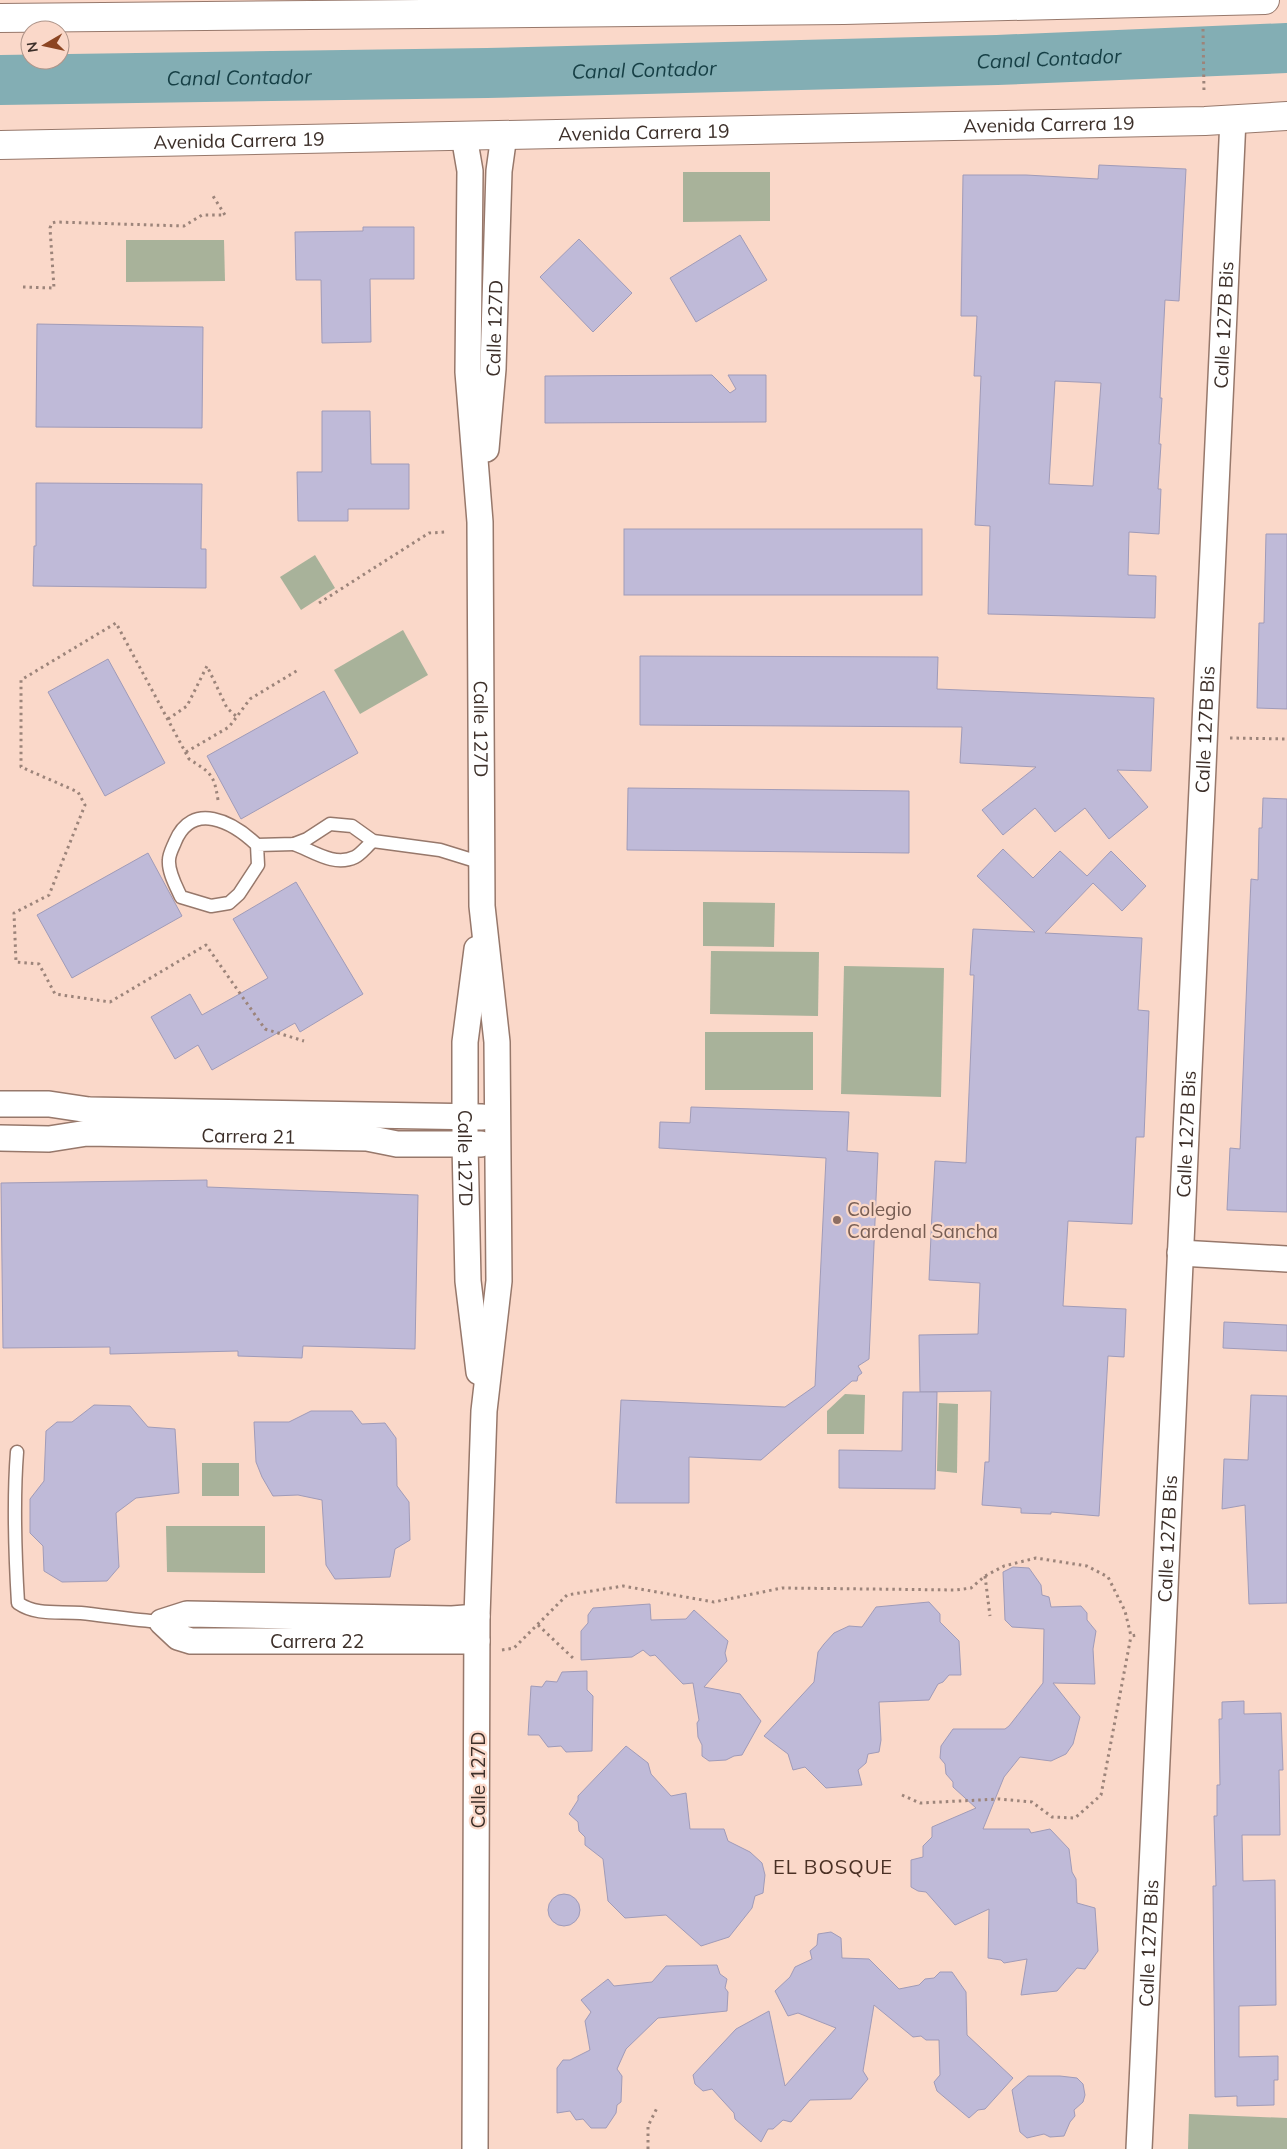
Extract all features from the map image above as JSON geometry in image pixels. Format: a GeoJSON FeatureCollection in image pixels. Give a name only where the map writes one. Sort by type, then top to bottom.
{"type":"FeatureCollection","features":[{"type":"Feature","properties":{"kind":"main road"},"geometry":{"type":"LineString","coordinates":[[0,18],[164,8],[500,7],[844,10],[1265,0]]}},
{"type":"Feature","properties":{"kind":"main road","name":"Avenida Carrera 19"},"geometry":{"type":"LineString","coordinates":[[0,145],[1233,119],[1287,116]]}},
{"type":"Feature","properties":{"kind":"street","name":"Calle 127B Bis"},"geometry":{"type":"LineString","coordinates":[[1139,2149],[1233,119]]}},
{"type":"Feature","properties":{"kind":"street","name":"Calle 127D"},"geometry":{"type":"LineString","coordinates":[[480,522],[493,369],[499,171],[504,135]]}},
{"type":"Feature","properties":{"kind":"street","name":"Calle 127D"},"geometry":{"type":"LineString","coordinates":[[464,136],[470,171],[468,372],[480,522],[482,906],[496,1042],[499,1281],[484,1411],[478,1638],[475,2149]]}},
{"type":"Feature","properties":{"kind":"street","name":"Calle 127D"},"geometry":{"type":"LineString","coordinates":[[482,906],[465,1042],[468,1281],[484,1411]]}},
{"type":"Feature","properties":{"kind":"street","name":"Carrera 21"},"geometry":{"type":"LineString","coordinates":[[0,1104],[49,1104],[89,1110],[498,1117]]}},
{"type":"Feature","properties":{"kind":"street","name":"Carrera 21"},"geometry":{"type":"LineString","coordinates":[[0,1138],[49,1140],[87,1133],[368,1138],[397,1144],[497,1144]]}},
{"type":"Feature","properties":{"kind":"street"},"geometry":{"type":"LineString","coordinates":[[1180,1253],[1287,1259]]}},
{"type":"Feature","properties":{"kind":"street","name":"Carrera 22"},"geometry":{"type":"LineString","coordinates":[[162,1622],[187,1614],[452,1619],[478,1638]]}},
{"type":"Feature","properties":{"kind":"lane"},"geometry":{"type":"LineString","coordinates":[[207,818],[221,821],[242,830],[257,845],[258,865],[249,881],[229,903],[211,906],[181,897],[168,861],[179,832],[189,821],[207,818]]}},
{"type":"Feature","properties":{"kind":"lane"},"geometry":{"type":"LineString","coordinates":[[257,845],[294,844],[307,839],[330,824],[352,826],[373,841],[440,850],[482,863]]}},
{"type":"Feature","properties":{"kind":"lane"},"geometry":{"type":"LineString","coordinates":[[294,844],[316,852],[329,860],[339,861],[356,857],[373,841]]}},
{"type":"Feature","properties":{"kind":"lane","name":"Carrera 22"},"geometry":{"type":"LineString","coordinates":[[16,1452],[15,1538],[18,1603],[27,1610],[80,1613],[126,1620],[162,1622]]}},
{"type":"Feature","properties":{"kind":"path"},"geometry":{"type":"LineString","coordinates":[[1203,32],[1204,89]]}},
{"type":"Feature","properties":{"kind":"path"},"geometry":{"type":"LineString","coordinates":[[22,287],[54,288],[50,228],[52,223],[184,226],[202,215],[224,216],[213,196]]}},
{"type":"Feature","properties":{"kind":"path"},"geometry":{"type":"LineString","coordinates":[[319,603],[429,532],[446,532]]}},
{"type":"Feature","properties":{"kind":"path"},"geometry":{"type":"LineString","coordinates":[[221,821],[216,785],[210,772],[189,759],[116,623],[21,680],[21,767],[78,792],[85,805],[49,894],[14,913],[16,962],[39,964],[55,994],[110,1002],[206,944],[265,1029],[304,1041]]}},
{"type":"Feature","properties":{"kind":"path"},"geometry":{"type":"LineString","coordinates":[[168,719],[187,706],[207,666],[227,708],[237,717]]}},
{"type":"Feature","properties":{"kind":"path"},"geometry":{"type":"LineString","coordinates":[[186,752],[229,727],[250,699],[298,670]]}},
{"type":"Feature","properties":{"kind":"path"},"geometry":{"type":"LineString","coordinates":[[1204,737],[1287,739]]}},
{"type":"Feature","properties":{"kind":"path"},"geometry":{"type":"LineString","coordinates":[[478,1638],[514,1648],[567,1595],[623,1586],[714,1602],[782,1588],[956,1590],[971,1588],[985,1576],[1004,1566],[1036,1558],[1087,1566],[1108,1577],[1125,1612],[1131,1636],[1101,1795],[1075,1818],[1052,1817],[1032,1802],[999,1799],[920,1803],[902,1795]]}},
{"type":"Feature","properties":{"kind":"path"},"geometry":{"type":"LineString","coordinates":[[985,1576],[990,1616]]}},
{"type":"Feature","properties":{"kind":"path"},"geometry":{"type":"LineString","coordinates":[[538,1625],[574,1659]]}},
{"type":"Feature","properties":{"kind":"path"},"geometry":{"type":"LineString","coordinates":[[1131,1636],[1162,1637]]}},
{"type":"Feature","properties":{"kind":"path"},"geometry":{"type":"LineString","coordinates":[[648,2149],[648,2126],[657,2108]]}},
{"type":"Feature","properties":{"kind":"green space"},"geometry":{"type":"Polygon","coordinates":[[[683,172],[770,172],[770,221],[683,222],[683,172]]]}},
{"type":"Feature","properties":{"kind":"green space"},"geometry":{"type":"Polygon","coordinates":[[[126,240],[224,240],[225,281],[126,282],[126,240]]]}},
{"type":"Feature","properties":{"kind":"green space"},"geometry":{"type":"Polygon","coordinates":[[[315,555],[335,588],[301,610],[280,577],[315,555]]]}},
{"type":"Feature","properties":{"kind":"green space"},"geometry":{"type":"Polygon","coordinates":[[[403,630],[428,675],[360,714],[334,670],[403,630]]]}},
{"type":"Feature","properties":{"kind":"green space"},"geometry":{"type":"Polygon","coordinates":[[[703,902],[775,903],[774,947],[703,946],[703,902]]]}},
{"type":"Feature","properties":{"kind":"green space"},"geometry":{"type":"Polygon","coordinates":[[[711,951],[819,952],[818,1016],[710,1014],[711,951]]]}},
{"type":"Feature","properties":{"kind":"green space"},"geometry":{"type":"Polygon","coordinates":[[[844,966],[944,968],[941,1097],[841,1094],[844,966]]]}},
{"type":"Feature","properties":{"kind":"green space"},"geometry":{"type":"Polygon","coordinates":[[[705,1032],[813,1032],[813,1090],[705,1090],[705,1032]]]}},
{"type":"Feature","properties":{"kind":"green space"},"geometry":{"type":"Polygon","coordinates":[[[845,1394],[865,1395],[864,1434],[827,1434],[827,1411],[845,1394]]]}},
{"type":"Feature","properties":{"kind":"green space"},"geometry":{"type":"Polygon","coordinates":[[[939,1403],[958,1404],[957,1473],[937,1471],[939,1403]]]}},
{"type":"Feature","properties":{"kind":"green space"},"geometry":{"type":"Polygon","coordinates":[[[202,1463],[239,1463],[239,1496],[202,1496],[202,1463]]]}},
{"type":"Feature","properties":{"kind":"green space"},"geometry":{"type":"Polygon","coordinates":[[[166,1526],[265,1526],[265,1573],[167,1572],[166,1526]]]}},
{"type":"Feature","properties":{"kind":"green space"},"geometry":{"type":"Polygon","coordinates":[[[1189,2114],[1287,2118],[1287,2149],[1188,2149],[1189,2114]]]}},
{"type":"Feature","properties":{"kind":"building"},"geometry":{"type":"Polygon","coordinates":[[[1099,165],[1186,169],[1179,301],[1165,300],[1160,398],[1162,398],[1158,489],[1161,489],[1159,534],[1129,532],[1128,575],[1156,576],[1155,618],[988,614],[990,526],[975,525],[981,376],[974,376],[977,316],[961,316],[963,175],[1026,175],[1098,179],[1099,165]],[[1055,381],[1049,484],[1093,486],[1101,383],[1055,381]]]}},
{"type":"Feature","properties":{"kind":"building"},"geometry":{"type":"Polygon","coordinates":[[[363,227],[414,227],[414,279],[370,279],[371,342],[322,343],[321,280],[296,280],[295,232],[363,231],[363,227]]]}},
{"type":"Feature","properties":{"kind":"building"},"geometry":{"type":"Polygon","coordinates":[[[740,235],[767,280],[696,322],[670,278],[740,235]]]}},
{"type":"Feature","properties":{"kind":"building"},"geometry":{"type":"Polygon","coordinates":[[[579,239],[632,293],[593,332],[540,277],[579,239]]]}},
{"type":"Feature","properties":{"kind":"building"},"geometry":{"type":"Polygon","coordinates":[[[37,324],[203,327],[202,428],[36,427],[37,324]]]}},
{"type":"Feature","properties":{"kind":"building"},"geometry":{"type":"Polygon","coordinates":[[[712,375],[730,393],[736,389],[728,375],[766,375],[766,422],[545,423],[545,376],[712,375]]]}},
{"type":"Feature","properties":{"kind":"building"},"geometry":{"type":"Polygon","coordinates":[[[322,411],[370,411],[371,464],[409,464],[409,509],[348,509],[348,521],[298,521],[297,472],[322,472],[322,411]]]}},
{"type":"Feature","properties":{"kind":"building"},"geometry":{"type":"Polygon","coordinates":[[[36,483],[202,484],[201,549],[206,549],[206,588],[33,586],[34,546],[36,546],[36,483]]]}},
{"type":"Feature","properties":{"kind":"building"},"geometry":{"type":"Polygon","coordinates":[[[624,529],[922,529],[922,595],[624,595],[624,529]]]}},
{"type":"Feature","properties":{"kind":"building"},"geometry":{"type":"Polygon","coordinates":[[[1266,534],[1287,534],[1287,709],[1257,708],[1259,623],[1264,623],[1266,534]]]}},
{"type":"Feature","properties":{"kind":"building"},"geometry":{"type":"Polygon","coordinates":[[[640,656],[938,657],[937,689],[1154,698],[1151,771],[1117,770],[1148,807],[1109,839],[1085,808],[1055,832],[1035,808],[1003,835],[982,810],[1036,767],[960,763],[962,727],[640,725],[640,656]]]}},
{"type":"Feature","properties":{"kind":"building"},"geometry":{"type":"Polygon","coordinates":[[[108,659],[165,763],[105,796],[48,692],[108,659]]]}},
{"type":"Feature","properties":{"kind":"building"},"geometry":{"type":"Polygon","coordinates":[[[324,691],[358,753],[241,819],[207,756],[324,691]]]}},
{"type":"Feature","properties":{"kind":"building"},"geometry":{"type":"Polygon","coordinates":[[[628,788],[909,791],[909,853],[627,850],[628,788]]]}},
{"type":"Feature","properties":{"kind":"building"},"geometry":{"type":"Polygon","coordinates":[[[1263,798],[1287,799],[1287,1212],[1227,1210],[1230,1148],[1240,1149],[1251,879],[1258,880],[1259,828],[1262,828],[1263,798]]]}},
{"type":"Feature","properties":{"kind":"building"},"geometry":{"type":"Polygon","coordinates":[[[1003,849],[1033,878],[1060,851],[1087,876],[1111,851],[1146,886],[1122,911],[1093,883],[1045,933],[1142,938],[1138,1010],[1149,1011],[1144,1137],[1136,1137],[1132,1224],[1068,1221],[1063,1306],[1126,1309],[1124,1357],[1108,1356],[1099,1516],[1051,1512],[1051,1514],[1021,1513],[1021,1508],[982,1505],[985,1462],[989,1462],[991,1391],[920,1392],[919,1335],[978,1334],[980,1283],[929,1280],[932,1213],[935,1161],[966,1163],[974,975],[970,975],[973,929],[1035,932],[977,876],[1003,849]]]}},
{"type":"Feature","properties":{"kind":"building"},"geometry":{"type":"Polygon","coordinates":[[[148,853],[182,916],[72,978],[37,915],[148,853]]]}},
{"type":"Feature","properties":{"kind":"building"},"geometry":{"type":"Polygon","coordinates":[[[296,882],[363,994],[300,1032],[295,1023],[212,1070],[198,1045],[175,1059],[151,1017],[190,994],[202,1015],[268,978],[233,919],[296,882]]]}},
{"type":"Feature","properties":{"kind":"building","name":"Colegio Cardenal Sancha"},"geometry":{"type":"Polygon","coordinates":[[[691,1107],[849,1112],[847,1151],[878,1153],[869,1359],[858,1366],[862,1373],[858,1376],[857,1381],[852,1381],[761,1460],[689,1457],[689,1503],[616,1503],[621,1400],[785,1407],[815,1386],[826,1158],[659,1148],[660,1122],[690,1123],[691,1107]]]}},
{"type":"Feature","properties":{"kind":"building"},"geometry":{"type":"Polygon","coordinates":[[[207,1180],[207,1187],[418,1195],[415,1349],[303,1346],[302,1358],[238,1356],[238,1351],[110,1354],[110,1347],[3,1348],[1,1183],[207,1180]]]}},
{"type":"Feature","properties":{"kind":"building"},"geometry":{"type":"Polygon","coordinates":[[[1224,1322],[1287,1325],[1287,1351],[1223,1348],[1224,1322]]]}},
{"type":"Feature","properties":{"kind":"building"},"geometry":{"type":"Polygon","coordinates":[[[903,1392],[937,1392],[935,1489],[839,1488],[839,1450],[902,1451],[903,1392]]]}},
{"type":"Feature","properties":{"kind":"building"},"geometry":{"type":"Polygon","coordinates":[[[1251,1395],[1287,1396],[1287,1603],[1249,1604],[1245,1505],[1222,1509],[1224,1459],[1248,1460],[1251,1395]]]}},
{"type":"Feature","properties":{"kind":"building"},"geometry":{"type":"Polygon","coordinates":[[[94,1405],[130,1406],[148,1427],[175,1429],[179,1493],[136,1498],[116,1513],[119,1567],[107,1581],[62,1582],[44,1571],[43,1546],[30,1533],[30,1499],[44,1481],[46,1431],[57,1422],[72,1422],[94,1405]]]}},
{"type":"Feature","properties":{"kind":"building"},"geometry":{"type":"Polygon","coordinates":[[[311,1411],[352,1411],[362,1424],[385,1423],[396,1438],[397,1486],[409,1502],[410,1540],[395,1549],[390,1577],[335,1579],[326,1565],[322,1500],[298,1495],[273,1496],[262,1477],[256,1462],[254,1422],[289,1422],[311,1411]]]}},
{"type":"Feature","properties":{"kind":"building"},"geometry":{"type":"Polygon","coordinates":[[[1013,1567],[1029,1568],[1041,1585],[1042,1595],[1049,1597],[1051,1607],[1081,1606],[1087,1613],[1087,1620],[1096,1631],[1093,1649],[1095,1684],[1053,1683],[1080,1717],[1073,1744],[1066,1754],[1051,1761],[1020,1757],[1004,1777],[983,1829],[1029,1829],[1031,1833],[1050,1829],[1069,1849],[1072,1872],[1076,1879],[1077,1903],[1095,1908],[1098,1951],[1085,1969],[1077,1968],[1057,1991],[1021,1995],[1027,1959],[1004,1963],[1001,1960],[988,1958],[989,1909],[955,1925],[926,1892],[918,1891],[911,1887],[911,1860],[923,1857],[923,1846],[932,1837],[932,1827],[976,1808],[953,1787],[953,1782],[946,1774],[945,1764],[940,1758],[941,1746],[953,1729],[1005,1729],[1043,1683],[1044,1629],[1012,1627],[1005,1620],[1003,1572],[1013,1567]]]}},
{"type":"Feature","properties":{"kind":"building"},"geometry":{"type":"Polygon","coordinates":[[[929,1602],[940,1614],[940,1622],[959,1641],[961,1675],[949,1675],[943,1682],[938,1684],[929,1700],[879,1702],[881,1740],[879,1752],[868,1754],[866,1763],[858,1770],[862,1785],[826,1788],[805,1767],[793,1770],[788,1754],[764,1736],[814,1682],[818,1652],[824,1644],[834,1633],[849,1626],[862,1627],[876,1607],[929,1602]]]}},
{"type":"Feature","properties":{"kind":"building"},"geometry":{"type":"Polygon","coordinates":[[[650,1604],[651,1620],[686,1619],[694,1610],[728,1641],[725,1653],[727,1661],[704,1687],[740,1694],[761,1721],[742,1755],[726,1760],[709,1761],[702,1756],[702,1745],[698,1737],[697,1723],[699,1720],[693,1683],[683,1684],[655,1655],[650,1656],[643,1650],[632,1657],[581,1660],[581,1631],[588,1623],[588,1615],[593,1608],[650,1604]]]}},
{"type":"Feature","properties":{"kind":"building"},"geometry":{"type":"Polygon","coordinates":[[[587,1671],[587,1690],[593,1696],[592,1751],[566,1752],[561,1746],[548,1747],[539,1735],[528,1735],[531,1686],[542,1687],[546,1681],[557,1682],[562,1672],[587,1671]]]}},
{"type":"Feature","properties":{"kind":"building"},"geometry":{"type":"Polygon","coordinates":[[[1244,1701],[1244,1714],[1281,1713],[1283,1770],[1279,1770],[1280,1835],[1242,1835],[1243,1881],[1275,1880],[1276,2005],[1239,2006],[1239,2057],[1278,2056],[1278,2080],[1274,2080],[1274,2105],[1237,2106],[1237,2096],[1215,2097],[1213,1886],[1216,1886],[1214,1816],[1217,1816],[1217,1785],[1220,1785],[1219,1719],[1222,1719],[1222,1702],[1244,1701]]]}},
{"type":"Feature","properties":{"kind":"building"},"geometry":{"type":"Polygon","coordinates":[[[626,1746],[648,1763],[651,1774],[671,1796],[686,1793],[690,1829],[724,1829],[728,1841],[750,1852],[762,1863],[765,1875],[763,1893],[755,1896],[752,1908],[729,1937],[701,1946],[666,1915],[625,1918],[608,1901],[603,1859],[585,1845],[585,1837],[579,1831],[578,1822],[569,1814],[578,1800],[578,1796],[626,1746]]]}},
{"type":"Feature","properties":{"kind":"building"},"geometry":{"type":"Polygon","coordinates":[[[564,1894],[575,1899],[580,1910],[575,1921],[564,1926],[553,1921],[548,1910],[553,1899],[564,1894]]]}},
{"type":"Feature","properties":{"kind":"building"},"geometry":{"type":"Polygon","coordinates":[[[831,1932],[841,1938],[842,1958],[869,1959],[899,1989],[919,1985],[925,1979],[934,1978],[940,1972],[952,1972],[966,1992],[967,2035],[1013,2078],[985,2109],[978,2110],[969,2118],[937,2091],[934,2082],[940,2075],[939,2040],[926,2040],[921,2036],[913,2037],[874,2005],[863,2071],[868,2079],[851,2099],[810,2100],[791,2122],[783,2120],[773,2129],[768,2129],[761,2142],[735,2119],[734,2113],[712,2089],[703,2091],[695,2084],[693,2075],[736,2029],[769,2011],[785,2086],[836,2028],[798,2013],[788,2016],[775,1991],[790,1977],[795,1967],[812,1959],[810,1951],[817,1945],[818,1934],[831,1932]]]}},
{"type":"Feature","properties":{"kind":"building"},"geometry":{"type":"Polygon","coordinates":[[[717,1965],[720,1974],[727,1979],[725,1988],[728,1992],[727,2011],[658,2018],[626,2049],[617,2069],[622,2076],[621,2102],[617,2105],[616,2113],[606,2128],[591,2128],[583,2119],[576,2120],[570,2111],[557,2113],[557,2068],[563,2060],[570,2060],[590,2050],[585,2021],[591,2012],[581,2000],[608,1979],[614,1986],[652,1982],[666,1966],[717,1965]]]}},
{"type":"Feature","properties":{"kind":"building"},"geometry":{"type":"Polygon","coordinates":[[[1028,2076],[1077,2078],[1083,2084],[1085,2095],[1083,2102],[1074,2110],[1075,2116],[1064,2136],[1050,2137],[1044,2134],[1027,2138],[1020,2132],[1012,2090],[1028,2076]]]}},
{"type":"Feature","properties":{"kind":"waterway","name":"Canal Contador"},"geometry":{"type":"LineString","coordinates":[[0,80],[487,73],[997,60],[1287,48]]}},
{"type":"Feature","properties":{"kind":"place","name":"Colegio Cardenal Sancha"},"geometry":{"type":"Point","coordinates":[837,1220]}},
{"type":"Feature","properties":{"kind":"district","name":"EL BOSQUE"},"geometry":{"type":"Point","coordinates":[833,1866]}}]}
